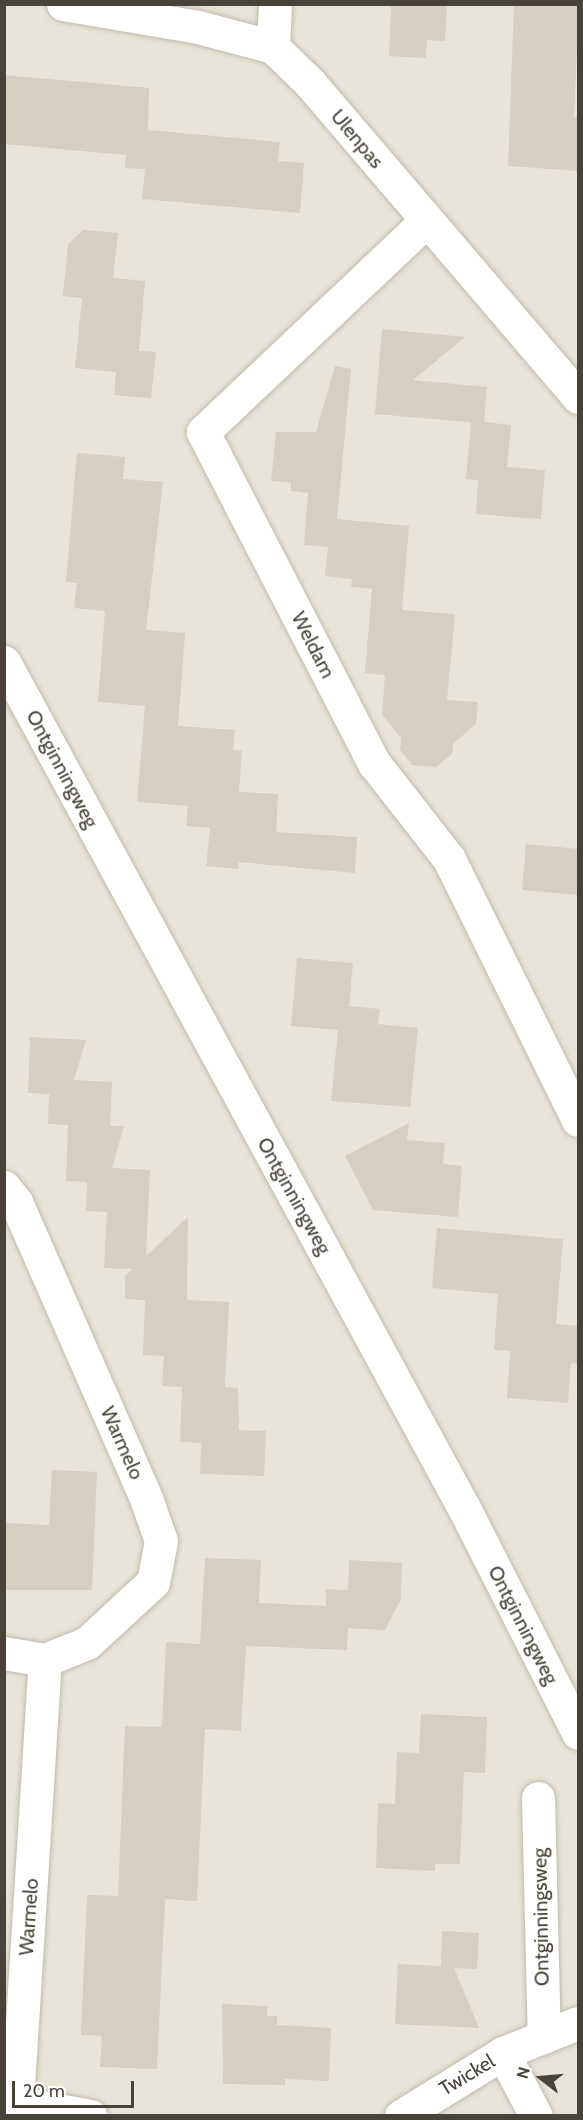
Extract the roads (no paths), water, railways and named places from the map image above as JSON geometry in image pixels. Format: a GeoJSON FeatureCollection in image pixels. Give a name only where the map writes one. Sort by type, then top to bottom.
{"type":"FeatureCollection","features":[{"type":"Feature","properties":{"kind":"street","name":"Ulenpas"},"geometry":{"type":"LineString","coordinates":[[63,4],[198,27],[273,47],[310,83],[579,397]]}},
{"type":"Feature","properties":{"kind":"street"},"geometry":{"type":"LineString","coordinates":[[273,47],[275,4]]}},
{"type":"Feature","properties":{"kind":"street","name":"Weldam"},"geometry":{"type":"LineString","coordinates":[[426,221],[203,432],[374,763],[449,859],[579,1120]]}},
{"type":"Feature","properties":{"kind":"street","name":"Ontginningweg"},"geometry":{"type":"LineString","coordinates":[[4,662],[464,1508],[579,1733]]}},
{"type":"Feature","properties":{"kind":"street","name":"Warmelo"},"geometry":{"type":"LineString","coordinates":[[4,1187],[16,1202],[147,1501],[160,1541],[153,1582],[87,1643],[45,1660],[11,2101]]}},
{"type":"Feature","properties":{"kind":"street"},"geometry":{"type":"LineString","coordinates":[[4,1653],[45,1660]]}},
{"type":"Feature","properties":{"kind":"street","name":"Ontginningsweg"},"geometry":{"type":"LineString","coordinates":[[538,1798],[544,2037]]}},
{"type":"Feature","properties":{"kind":"street","name":"Twickel"},"geometry":{"type":"LineString","coordinates":[[401,2115],[502,2053],[579,2023]]}},
{"type":"Feature","properties":{"kind":"street","name":"Twickel"},"geometry":{"type":"LineString","coordinates":[[502,2053],[536,2115]]}},
{"type":"Feature","properties":{"kind":"street"},"geometry":{"type":"LineString","coordinates":[[11,2101],[91,2115]]}}]}
